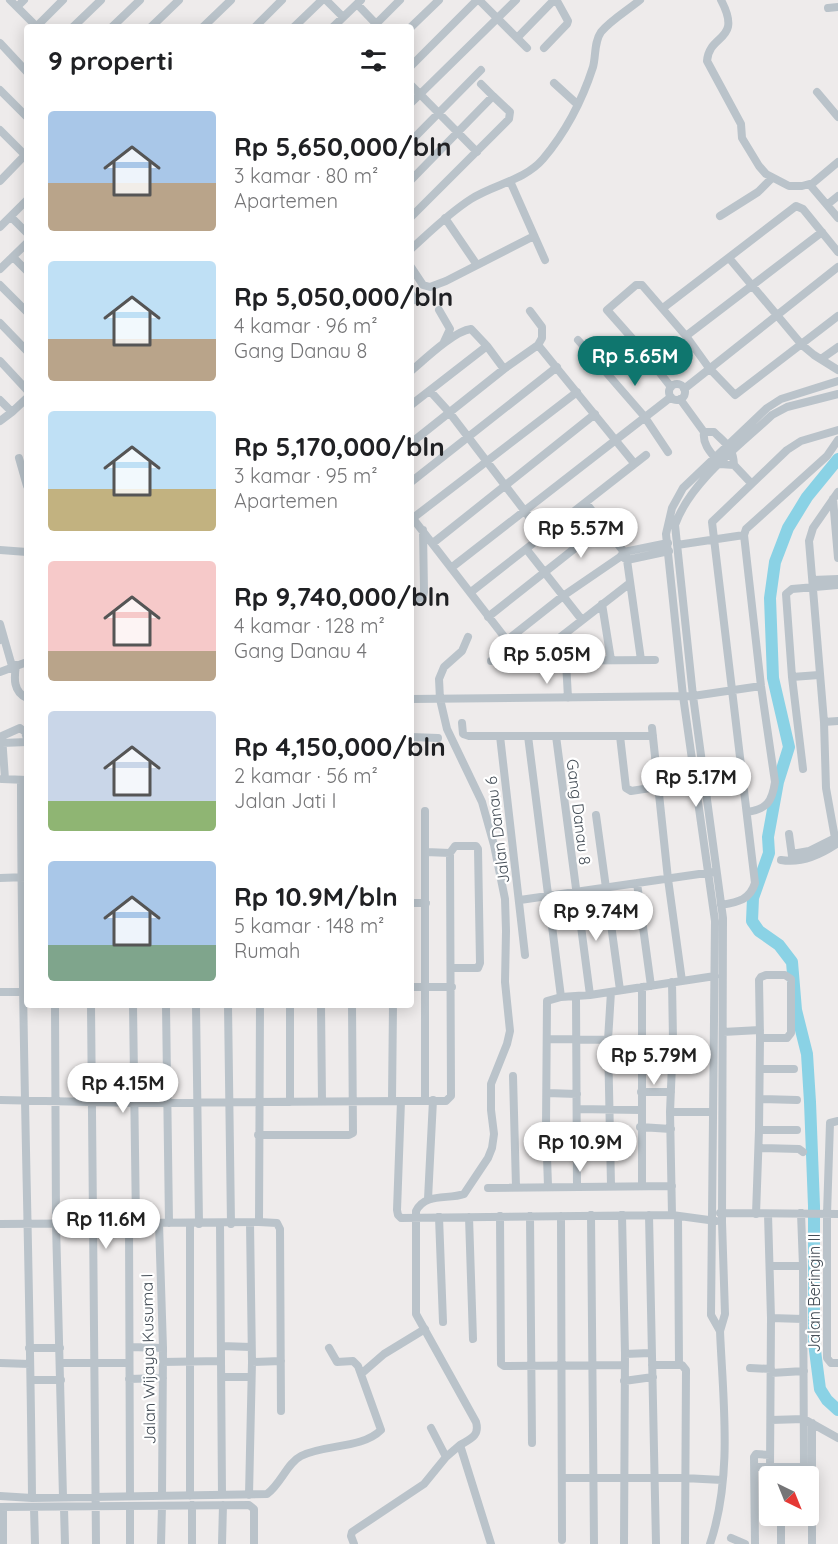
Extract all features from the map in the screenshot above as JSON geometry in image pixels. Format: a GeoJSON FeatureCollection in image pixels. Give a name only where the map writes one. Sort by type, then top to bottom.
{"type":"FeatureCollection","features":[{"type":"Feature","properties":{"kind":"street"},"geometry":{"type":"LineString","coordinates":[[10,0],[33,24]]}},
{"type":"Feature","properties":{"kind":"street"},"geometry":{"type":"LineString","coordinates":[[17,7],[24,0]]}},
{"type":"Feature","properties":{"kind":"street"},"geometry":{"type":"LineString","coordinates":[[39,24],[63,0]]}},
{"type":"Feature","properties":{"kind":"street"},"geometry":{"type":"LineString","coordinates":[[76,24],[101,0]]}},
{"type":"Feature","properties":{"kind":"street"},"geometry":{"type":"LineString","coordinates":[[115,24],[140,0]]}},
{"type":"Feature","properties":{"kind":"street"},"geometry":{"type":"LineString","coordinates":[[206,24],[231,0]]}},
{"type":"Feature","properties":{"kind":"street"},"geometry":{"type":"LineString","coordinates":[[258,24],[282,0]]}},
{"type":"Feature","properties":{"kind":"street"},"geometry":{"type":"LineString","coordinates":[[297,24],[324,0],[343,17]]}},
{"type":"Feature","properties":{"kind":"street"},"geometry":{"type":"LineString","coordinates":[[378,24],[400,0]]}},
{"type":"Feature","properties":{"kind":"street"},"geometry":{"type":"LineString","coordinates":[[414,24],[439,0]]}},
{"type":"Feature","properties":{"kind":"street"},"geometry":{"type":"LineString","coordinates":[[414,63],[478,0],[527,48]]}},
{"type":"Feature","properties":{"kind":"street"},"geometry":{"type":"LineString","coordinates":[[414,100],[516,0]]}},
{"type":"Feature","properties":{"kind":"street"},"geometry":{"type":"LineString","coordinates":[[517,38],[554,0],[563,11],[567,24],[544,48]]}},
{"type":"Feature","properties":{"kind":"street"},"geometry":{"type":"LineString","coordinates":[[414,246],[445,218],[473,197],[531,170],[544,158],[568,124],[577,104],[592,68],[600,33],[640,0]]}},
{"type":"Feature","properties":{"kind":"street"},"geometry":{"type":"LineString","coordinates":[[721,0],[729,15],[729,23],[722,38],[708,55],[707,61],[741,124],[742,138],[759,166],[772,178],[789,186],[810,185],[838,162]]}},
{"type":"Feature","properties":{"kind":"street"},"geometry":{"type":"LineString","coordinates":[[154,24],[177,1]]}},
{"type":"Feature","properties":{"kind":"street"},"geometry":{"type":"LineString","coordinates":[[336,24],[359,2],[376,24]]}},
{"type":"Feature","properties":{"kind":"street"},"geometry":{"type":"LineString","coordinates":[[828,8],[838,6]]}},
{"type":"Feature","properties":{"kind":"street"},"geometry":{"type":"LineString","coordinates":[[0,42],[24,69]]}},
{"type":"Feature","properties":{"kind":"street"},"geometry":{"type":"LineString","coordinates":[[414,138],[481,70]]}},
{"type":"Feature","properties":{"kind":"street"},"geometry":{"type":"LineString","coordinates":[[554,83],[577,104]]}},
{"type":"Feature","properties":{"kind":"street"},"geometry":{"type":"LineString","coordinates":[[414,214],[509,119],[511,115],[481,84]]}},
{"type":"Feature","properties":{"kind":"street"},"geometry":{"type":"LineString","coordinates":[[414,88],[477,152]]}},
{"type":"Feature","properties":{"kind":"street"},"geometry":{"type":"LineString","coordinates":[[0,90],[24,114]]}},
{"type":"Feature","properties":{"kind":"street"},"geometry":{"type":"LineString","coordinates":[[817,92],[838,117]]}},
{"type":"Feature","properties":{"kind":"street"},"geometry":{"type":"LineString","coordinates":[[414,177],[493,96]]}},
{"type":"Feature","properties":{"kind":"street"},"geometry":{"type":"LineString","coordinates":[[0,129],[24,152]]}},
{"type":"Feature","properties":{"kind":"street"},"geometry":{"type":"LineString","coordinates":[[0,181],[24,156]]}},
{"type":"Feature","properties":{"kind":"street"},"geometry":{"type":"LineString","coordinates":[[0,167],[7,174]]}},
{"type":"Feature","properties":{"kind":"street"},"geometry":{"type":"LineString","coordinates":[[720,216],[758,192],[772,178]]}},
{"type":"Feature","properties":{"kind":"street"},"geometry":{"type":"LineString","coordinates":[[510,181],[545,260]]}},
{"type":"Feature","properties":{"kind":"street"},"geometry":{"type":"LineString","coordinates":[[810,185],[838,218]]}},
{"type":"Feature","properties":{"kind":"street"},"geometry":{"type":"LineString","coordinates":[[828,204],[838,196]]}},
{"type":"Feature","properties":{"kind":"street"},"geometry":{"type":"LineString","coordinates":[[0,227],[24,203]]}},
{"type":"Feature","properties":{"kind":"street"},"geometry":{"type":"LineString","coordinates":[[663,308],[796,206],[803,209],[838,252]]}},
{"type":"Feature","properties":{"kind":"street"},"geometry":{"type":"LineString","coordinates":[[11,217],[24,231]]}},
{"type":"Feature","properties":{"kind":"street"},"geometry":{"type":"LineString","coordinates":[[445,218],[477,265]]}},
{"type":"Feature","properties":{"kind":"street"},"geometry":{"type":"LineString","coordinates":[[686,336],[822,232]]}},
{"type":"Feature","properties":{"kind":"street"},"geometry":{"type":"LineString","coordinates":[[414,272],[423,285],[430,286],[446,281],[534,236]]}},
{"type":"Feature","properties":{"kind":"street"},"geometry":{"type":"LineString","coordinates":[[0,269],[24,246]]}},
{"type":"Feature","properties":{"kind":"street"},"geometry":{"type":"LineString","coordinates":[[13,257],[24,268]]}},
{"type":"Feature","properties":{"kind":"street"},"geometry":{"type":"LineString","coordinates":[[729,258],[802,345],[838,370]]}},
{"type":"Feature","properties":{"kind":"street"},"geometry":{"type":"LineString","coordinates":[[684,389],[678,384],[671,387],[669,392],[675,400],[680,399],[684,395],[684,389],[709,368],[838,267]]}},
{"type":"Feature","properties":{"kind":"street"},"geometry":{"type":"LineString","coordinates":[[671,387],[607,310],[640,284],[663,308],[709,368],[735,395],[838,316]]}},
{"type":"Feature","properties":{"kind":"street"},"geometry":{"type":"LineString","coordinates":[[0,285],[24,309]]}},
{"type":"Feature","properties":{"kind":"street"},"geometry":{"type":"LineString","coordinates":[[439,310],[450,329],[444,344]]}},
{"type":"Feature","properties":{"kind":"street"},"geometry":{"type":"LineString","coordinates":[[414,441],[538,345],[542,339],[542,327],[530,311]]}},
{"type":"Feature","properties":{"kind":"street"},"geometry":{"type":"LineString","coordinates":[[0,323],[24,348]]}},
{"type":"Feature","properties":{"kind":"street"},"geometry":{"type":"LineString","coordinates":[[414,369],[444,344],[471,329],[504,369]]}},
{"type":"Feature","properties":{"kind":"street"},"geometry":{"type":"LineString","coordinates":[[578,340],[644,416],[668,452]]}},
{"type":"Feature","properties":{"kind":"street"},"geometry":{"type":"LineString","coordinates":[[538,345],[596,414],[634,464]]}},
{"type":"Feature","properties":{"kind":"street"},"geometry":{"type":"LineString","coordinates":[[414,403],[487,346]]}},
{"type":"Feature","properties":{"kind":"street"},"geometry":{"type":"LineString","coordinates":[[821,359],[838,347]]}},
{"type":"Feature","properties":{"kind":"street"},"geometry":{"type":"LineString","coordinates":[[0,361],[24,387]]}},
{"type":"Feature","properties":{"kind":"street"},"geometry":{"type":"LineString","coordinates":[[414,480],[557,366]]}},
{"type":"Feature","properties":{"kind":"street"},"geometry":{"type":"LineString","coordinates":[[720,1331],[711,1315],[715,976],[713,872],[675,525],[689,496],[720,464],[730,448],[766,408],[781,399],[838,381]]}},
{"type":"Feature","properties":{"kind":"street"},"geometry":{"type":"LineString","coordinates":[[430,391],[449,412],[543,535]]}},
{"type":"Feature","properties":{"kind":"street"},"geometry":{"type":"LineString","coordinates":[[414,516],[578,392]]}},
{"type":"Feature","properties":{"kind":"street"},"geometry":{"type":"LineString","coordinates":[[710,1544],[717,1514],[724,1451],[720,1331],[725,1317],[722,1217],[723,918],[683,696],[666,534],[667,523],[683,488],[714,457],[730,448],[772,415],[787,408],[838,394]]}},
{"type":"Feature","properties":{"kind":"street"},"geometry":{"type":"LineString","coordinates":[[451,568],[671,397]]}},
{"type":"Feature","properties":{"kind":"street"},"geometry":{"type":"LineString","coordinates":[[680,399],[704,432],[704,441],[714,457],[720,464],[734,465]]}},
{"type":"Feature","properties":{"kind":"street"},"geometry":{"type":"LineString","coordinates":[[0,400],[12,412]]}},
{"type":"Feature","properties":{"kind":"street"},"geometry":{"type":"LineString","coordinates":[[0,421],[24,401]]}},
{"type":"Feature","properties":{"kind":"street"},"geometry":{"type":"LineString","coordinates":[[433,543],[596,414]]}},
{"type":"Feature","properties":{"kind":"street"},"geometry":{"type":"LineString","coordinates":[[722,904],[744,899],[753,888],[754,883],[744,783],[712,531],[714,520],[751,483],[798,442],[838,430]]}},
{"type":"Feature","properties":{"kind":"street"},"geometry":{"type":"LineString","coordinates":[[704,432],[714,432],[730,448],[734,465],[751,483]]}},
{"type":"Feature","properties":{"kind":"street"},"geometry":{"type":"LineString","coordinates":[[747,812],[760,810],[768,803],[775,782],[761,686],[744,535],[746,529],[827,456],[838,440]]}},
{"type":"Feature","properties":{"kind":"street"},"geometry":{"type":"LineString","coordinates":[[471,592],[646,455]]}},
{"type":"Feature","properties":{"kind":"street"},"geometry":{"type":"LineString","coordinates":[[19,458],[24,466]]}},
{"type":"Feature","properties":{"kind":"street"},"geometry":{"type":"LineString","coordinates":[[836,496],[838,558]]}},
{"type":"Feature","properties":{"kind":"street"},"geometry":{"type":"LineString","coordinates":[[781,860],[809,851],[835,838],[826,789],[824,722],[810,536],[836,496]]}},
{"type":"Feature","properties":{"kind":"street"},"geometry":{"type":"LineString","coordinates":[[586,503],[624,556],[641,660]]}},
{"type":"Feature","properties":{"kind":"street"},"geometry":{"type":"LineString","coordinates":[[414,519],[506,641],[527,660]]}},
{"type":"Feature","properties":{"kind":"street"},"geometry":{"type":"LineString","coordinates":[[488,617],[603,526]]}},
{"type":"Feature","properties":{"kind":"street"},"geometry":{"type":"LineString","coordinates":[[414,599],[423,597],[424,592],[423,530]]}},
{"type":"Feature","properties":{"kind":"street"},"geometry":{"type":"LineString","coordinates":[[666,534],[675,533]]}},
{"type":"Feature","properties":{"kind":"street"},"geometry":{"type":"LineString","coordinates":[[677,545],[744,535]]}},
{"type":"Feature","properties":{"kind":"street"},"geometry":{"type":"LineString","coordinates":[[506,641],[563,596],[624,556],[668,547]]}},
{"type":"Feature","properties":{"kind":"street"},"geometry":{"type":"LineString","coordinates":[[0,550],[24,552]]}},
{"type":"Feature","properties":{"kind":"street"},"geometry":{"type":"LineString","coordinates":[[527,550],[582,620]]}},
{"type":"Feature","properties":{"kind":"street"},"geometry":{"type":"LineString","coordinates":[[803,769],[792,677],[786,594],[792,589],[838,579]]}},
{"type":"Feature","properties":{"kind":"street"},"geometry":{"type":"LineString","coordinates":[[527,660],[630,583]]}},
{"type":"Feature","properties":{"kind":"street"},"geometry":{"type":"LineString","coordinates":[[813,584],[838,585]]}},
{"type":"Feature","properties":{"kind":"street"},"geometry":{"type":"LineString","coordinates":[[602,604],[612,660]]}},
{"type":"Feature","properties":{"kind":"street"},"geometry":{"type":"LineString","coordinates":[[0,624],[2,639],[14,666],[15,684],[19,693],[24,696]]}},
{"type":"Feature","properties":{"kind":"street"},"geometry":{"type":"LineString","coordinates":[[354,1544],[352,1532],[424,1484],[446,1457],[476,1434],[478,1429],[415,1309],[417,1208],[428,1199],[464,1194],[488,1158],[494,1134],[491,1110],[492,1079],[510,1032],[504,972],[505,899],[494,845],[482,802],[445,723],[440,699],[439,679],[444,667],[462,651],[468,637]]}},
{"type":"Feature","properties":{"kind":"street"},"geometry":{"type":"LineString","coordinates":[[491,661],[655,660]]}},
{"type":"Feature","properties":{"kind":"street"},"geometry":{"type":"LineString","coordinates":[[566,662],[568,698]]}},
{"type":"Feature","properties":{"kind":"street"},"geometry":{"type":"LineString","coordinates":[[0,672],[24,663]]}},
{"type":"Feature","properties":{"kind":"street"},"geometry":{"type":"LineString","coordinates":[[792,677],[819,675]]}},
{"type":"Feature","properties":{"kind":"street"},"geometry":{"type":"LineString","coordinates":[[414,699],[693,696],[761,686]]}},
{"type":"Feature","properties":{"kind":"street"},"geometry":{"type":"LineString","coordinates":[[824,722],[838,721]]}},
{"type":"Feature","properties":{"kind":"street"},"geometry":{"type":"LineString","coordinates":[[462,723],[464,735],[620,736],[652,732],[682,981]]}},
{"type":"Feature","properties":{"kind":"street"},"geometry":{"type":"LineString","coordinates":[[0,878],[24,877],[24,780],[2,779],[2,743],[3,735],[20,728],[24,735]]}},
{"type":"Feature","properties":{"kind":"street","name":"Jalan Danau 6"},"geometry":{"type":"LineString","coordinates":[[500,736],[525,955]]}},
{"type":"Feature","properties":{"kind":"street"},"geometry":{"type":"LineString","coordinates":[[528,736],[561,997]]}},
{"type":"Feature","properties":{"kind":"street","name":"Gang Danau 8"},"geometry":{"type":"LineString","coordinates":[[556,736],[590,995]]}},
{"type":"Feature","properties":{"kind":"street"},"geometry":{"type":"LineString","coordinates":[[620,736],[626,788],[631,791],[657,787]]}},
{"type":"Feature","properties":{"kind":"street"},"geometry":{"type":"LineString","coordinates":[[414,737],[438,738]]}},
{"type":"Feature","properties":{"kind":"street"},"geometry":{"type":"LineString","coordinates":[[2,743],[24,740]]}},
{"type":"Feature","properties":{"kind":"street"},"geometry":{"type":"LineString","coordinates":[[714,787],[744,783]]}},
{"type":"Feature","properties":{"kind":"street"},"geometry":{"type":"LineString","coordinates":[[425,812],[428,1199]]}},
{"type":"Feature","properties":{"kind":"street"},"geometry":{"type":"LineString","coordinates":[[597,815],[620,990]]}},
{"type":"Feature","properties":{"kind":"street"},"geometry":{"type":"LineString","coordinates":[[789,834],[792,857]]}},
{"type":"Feature","properties":{"kind":"street"},"geometry":{"type":"LineString","coordinates":[[792,857],[823,853],[838,843]]}},
{"type":"Feature","properties":{"kind":"street"},"geometry":{"type":"LineString","coordinates":[[0,1100],[55,1103],[93,1101],[136,1103],[446,1101],[451,1096],[450,853],[455,846],[476,846],[478,849],[480,963],[478,968],[452,968]]}},
{"type":"Feature","properties":{"kind":"street"},"geometry":{"type":"LineString","coordinates":[[426,852],[450,853]]}},
{"type":"Feature","properties":{"kind":"street"},"geometry":{"type":"LineString","coordinates":[[520,900],[713,872]]}},
{"type":"Feature","properties":{"kind":"street"},"geometry":{"type":"LineString","coordinates":[[637,884],[651,986]]}},
{"type":"Feature","properties":{"kind":"street"},"geometry":{"type":"LineString","coordinates":[[414,903],[426,903]]}},
{"type":"Feature","properties":{"kind":"street"},"geometry":{"type":"LineString","coordinates":[[548,1186],[547,1001],[561,997],[590,995],[715,976]]}},
{"type":"Feature","properties":{"kind":"street"},"geometry":{"type":"LineString","coordinates":[[723,1032],[760,1034],[785,1039],[790,1036],[792,980],[789,976],[760,977],[760,1034],[761,1069],[756,1214]]}},
{"type":"Feature","properties":{"kind":"street"},"geometry":{"type":"LineString","coordinates":[[672,982],[673,1040],[670,1112],[679,1365]]}},
{"type":"Feature","properties":{"kind":"street"},"geometry":{"type":"LineString","coordinates":[[414,987],[452,987]]}},
{"type":"Feature","properties":{"kind":"street"},"geometry":{"type":"LineString","coordinates":[[642,987],[640,1127],[642,1185]]}},
{"type":"Feature","properties":{"kind":"street"},"geometry":{"type":"LineString","coordinates":[[0,992],[24,992]]}},
{"type":"Feature","properties":{"kind":"street"},"geometry":{"type":"LineString","coordinates":[[611,992],[608,1040],[611,1185]]}},
{"type":"Feature","properties":{"kind":"street"},"geometry":{"type":"LineString","coordinates":[[576,996],[577,1185]]}},
{"type":"Feature","properties":{"kind":"street"},"geometry":{"type":"LineString","coordinates":[[25,1008],[23,1101],[32,1498]]}},
{"type":"Feature","properties":{"kind":"street"},"geometry":{"type":"LineString","coordinates":[[55,1008],[56,1224],[63,1497]]}},
{"type":"Feature","properties":{"kind":"street"},"geometry":{"type":"LineString","coordinates":[[91,1008],[96,1544]]}},
{"type":"Feature","properties":{"kind":"street"},"geometry":{"type":"LineString","coordinates":[[130,1496],[129,1363],[136,1103],[133,1008]]}},
{"type":"Feature","properties":{"kind":"street"},"geometry":{"type":"LineString","coordinates":[[166,1008],[169,1223]]}},
{"type":"Feature","properties":{"kind":"street"},"geometry":{"type":"LineString","coordinates":[[189,1496],[197,1102],[196,1008]]}},
{"type":"Feature","properties":{"kind":"street"},"geometry":{"type":"LineString","coordinates":[[228,1008],[231,1224]]}},
{"type":"Feature","properties":{"kind":"street"},"geometry":{"type":"LineString","coordinates":[[249,1495],[254,1222],[260,1101],[260,1008]]}},
{"type":"Feature","properties":{"kind":"street"},"geometry":{"type":"LineString","coordinates":[[290,1008],[290,1102]]}},
{"type":"Feature","properties":{"kind":"street"},"geometry":{"type":"LineString","coordinates":[[321,1008],[322,1101]]}},
{"type":"Feature","properties":{"kind":"street"},"geometry":{"type":"LineString","coordinates":[[258,1135],[350,1135],[353,1132],[352,1008]]}},
{"type":"Feature","properties":{"kind":"street"},"geometry":{"type":"LineString","coordinates":[[392,1101],[393,1008]]}},
{"type":"Feature","properties":{"kind":"street"},"geometry":{"type":"LineString","coordinates":[[547,1039],[673,1040]]}},
{"type":"Feature","properties":{"kind":"street"},"geometry":{"type":"LineString","coordinates":[[761,1069],[794,1069]]}},
{"type":"Feature","properties":{"kind":"street"},"geometry":{"type":"LineString","coordinates":[[513,1076],[516,1187]]}},
{"type":"Feature","properties":{"kind":"street"},"geometry":{"type":"LineString","coordinates":[[641,1092],[672,1092]]}},
{"type":"Feature","properties":{"kind":"street"},"geometry":{"type":"LineString","coordinates":[[547,1093],[576,1094]]}},
{"type":"Feature","properties":{"kind":"street"},"geometry":{"type":"LineString","coordinates":[[760,1099],[797,1100]]}},
{"type":"Feature","properties":{"kind":"street"},"geometry":{"type":"LineString","coordinates":[[401,1101],[398,1214],[403,1218],[591,1215],[722,1217],[756,1214],[838,1214]]}},
{"type":"Feature","properties":{"kind":"street"},"geometry":{"type":"LineString","coordinates":[[577,1109],[641,1110]]}},
{"type":"Feature","properties":{"kind":"street"},"geometry":{"type":"LineString","coordinates":[[670,1112],[712,1112]]}},
{"type":"Feature","properties":{"kind":"street"},"geometry":{"type":"LineString","coordinates":[[825,1214],[830,1123],[838,1121]]}},
{"type":"Feature","properties":{"kind":"street"},"geometry":{"type":"LineString","coordinates":[[640,1127],[671,1129]]}},
{"type":"Feature","properties":{"kind":"street"},"geometry":{"type":"LineString","coordinates":[[546,1128],[577,1128]]}},
{"type":"Feature","properties":{"kind":"street"},"geometry":{"type":"LineString","coordinates":[[759,1130],[797,1130]]}},
{"type":"Feature","properties":{"kind":"street"},"geometry":{"type":"LineString","coordinates":[[759,1148],[799,1149],[803,1152]]}},
{"type":"Feature","properties":{"kind":"street"},"geometry":{"type":"LineString","coordinates":[[488,1188],[577,1185],[672,1186]]}},
{"type":"Feature","properties":{"kind":"street"},"geometry":{"type":"LineString","coordinates":[[803,1213],[804,1371],[808,1421],[808,1466]]}},
{"type":"Feature","properties":{"kind":"street"},"geometry":{"type":"LineString","coordinates":[[768,1214],[771,1318],[770,1466]]}},
{"type":"Feature","properties":{"kind":"street","name":"Jalan Beringin II"},"geometry":{"type":"LineString","coordinates":[[825,1214],[827,1358],[831,1364],[838,1363]]}},
{"type":"Feature","properties":{"kind":"street"},"geometry":{"type":"LineString","coordinates":[[591,1215],[594,1544]]}},
{"type":"Feature","properties":{"kind":"street"},"geometry":{"type":"LineString","coordinates":[[622,1215],[625,1354],[624,1544]]}},
{"type":"Feature","properties":{"kind":"street"},"geometry":{"type":"LineString","coordinates":[[649,1215],[650,1353],[653,1377],[656,1544]]}},
{"type":"Feature","properties":{"kind":"street"},"geometry":{"type":"LineString","coordinates":[[469,1216],[473,1339]]}},
{"type":"Feature","properties":{"kind":"street"},"geometry":{"type":"LineString","coordinates":[[500,1216],[501,1364],[504,1366],[624,1365]]}},
{"type":"Feature","properties":{"kind":"street"},"geometry":{"type":"LineString","coordinates":[[530,1216],[532,1443]]}},
{"type":"Feature","properties":{"kind":"street"},"geometry":{"type":"LineString","coordinates":[[561,1216],[564,1478],[562,1540]]}},
{"type":"Feature","properties":{"kind":"street"},"geometry":{"type":"LineString","coordinates":[[439,1217],[443,1322]]}},
{"type":"Feature","properties":{"kind":"street","name":"Jalan Wijaya Kusuma I"},"geometry":{"type":"LineString","coordinates":[[159,1223],[163,1348],[162,1496]]}},
{"type":"Feature","properties":{"kind":"street"},"geometry":{"type":"LineString","coordinates":[[0,1224],[277,1223],[280,1229],[282,1411]]}},
{"type":"Feature","properties":{"kind":"street"},"geometry":{"type":"LineString","coordinates":[[220,1224],[222,1495]]}},
{"type":"Feature","properties":{"kind":"street"},"geometry":{"type":"LineString","coordinates":[[770,1266],[803,1266]]}},
{"type":"Feature","properties":{"kind":"street"},"geometry":{"type":"LineString","coordinates":[[771,1318],[803,1319]]}},
{"type":"Feature","properties":{"kind":"street"},"geometry":{"type":"LineString","coordinates":[[362,1374],[384,1354],[425,1329]]}},
{"type":"Feature","properties":{"kind":"street"},"geometry":{"type":"LineString","coordinates":[[221,1346],[251,1347]]}},
{"type":"Feature","properties":{"kind":"street"},"geometry":{"type":"LineString","coordinates":[[130,1347],[163,1348]]}},
{"type":"Feature","properties":{"kind":"street"},"geometry":{"type":"LineString","coordinates":[[29,1348],[60,1348]]}},
{"type":"Feature","properties":{"kind":"street"},"geometry":{"type":"LineString","coordinates":[[0,1496],[32,1498],[189,1496],[249,1495],[270,1492],[300,1456],[350,1444],[379,1432],[380,1425],[362,1374],[354,1362],[336,1360],[329,1348]]}},
{"type":"Feature","properties":{"kind":"street"},"geometry":{"type":"LineString","coordinates":[[625,1354],[650,1353]]}},
{"type":"Feature","properties":{"kind":"street"},"geometry":{"type":"LineString","coordinates":[[162,1362],[221,1361]]}},
{"type":"Feature","properties":{"kind":"street"},"geometry":{"type":"LineString","coordinates":[[252,1362],[281,1361]]}},
{"type":"Feature","properties":{"kind":"street"},"geometry":{"type":"LineString","coordinates":[[0,1363],[30,1364]]}},
{"type":"Feature","properties":{"kind":"street"},"geometry":{"type":"LineString","coordinates":[[60,1363],[129,1363]]}},
{"type":"Feature","properties":{"kind":"street"},"geometry":{"type":"LineString","coordinates":[[652,1365],[679,1365],[684,1366],[686,1370],[685,1544]]}},
{"type":"Feature","properties":{"kind":"street"},"geometry":{"type":"LineString","coordinates":[[750,1368],[771,1371],[804,1371]]}},
{"type":"Feature","properties":{"kind":"street"},"geometry":{"type":"LineString","coordinates":[[222,1377],[251,1377]]}},
{"type":"Feature","properties":{"kind":"street"},"geometry":{"type":"LineString","coordinates":[[624,1381],[653,1377]]}},
{"type":"Feature","properties":{"kind":"street"},"geometry":{"type":"LineString","coordinates":[[129,1379],[163,1378]]}},
{"type":"Feature","properties":{"kind":"street"},"geometry":{"type":"LineString","coordinates":[[31,1380],[61,1380]]}},
{"type":"Feature","properties":{"kind":"street"},"geometry":{"type":"LineString","coordinates":[[771,1420],[808,1421],[838,1438]]}},
{"type":"Feature","properties":{"kind":"street"},"geometry":{"type":"LineString","coordinates":[[431,1428],[446,1457]]}},
{"type":"Feature","properties":{"kind":"street"},"geometry":{"type":"LineString","coordinates":[[460,1445],[491,1544]]}},
{"type":"Feature","properties":{"kind":"street"},"geometry":{"type":"LineString","coordinates":[[755,1544],[755,1455],[770,1455]]}},
{"type":"Feature","properties":{"kind":"street"},"geometry":{"type":"LineString","coordinates":[[564,1478],[722,1480]]}},
{"type":"Feature","properties":{"kind":"street"},"geometry":{"type":"LineString","coordinates":[[192,1505],[192,1544]]}},
{"type":"Feature","properties":{"kind":"street"},"geometry":{"type":"LineString","coordinates":[[222,1505],[222,1544]]}},
{"type":"Feature","properties":{"kind":"street"},"geometry":{"type":"LineString","coordinates":[[3,1544],[2,1507],[249,1505],[254,1509],[254,1544]]}},
{"type":"Feature","properties":{"kind":"street"},"geometry":{"type":"LineString","coordinates":[[130,1506],[130,1544]]}},
{"type":"Feature","properties":{"kind":"street"},"geometry":{"type":"LineString","coordinates":[[161,1544],[162,1506]]}},
{"type":"Feature","properties":{"kind":"street"},"geometry":{"type":"LineString","coordinates":[[34,1508],[35,1544]]}},
{"type":"Feature","properties":{"kind":"street"},"geometry":{"type":"LineString","coordinates":[[64,1508],[65,1544]]}},
{"type":"Feature","properties":{"kind":"street"},"geometry":{"type":"LineString","coordinates":[[781,1526],[781,1544]]}},
{"type":"Feature","properties":{"kind":"street"},"geometry":{"type":"LineString","coordinates":[[811,1526],[812,1544]]}},
{"type":"Feature","properties":{"kind":"street"},"geometry":{"type":"LineString","coordinates":[[731,1538],[745,1544]]}},
{"type":"Feature","properties":{"kind":"waterway"},"geometry":{"type":"LineString","coordinates":[[838,459],[807,497],[788,528],[775,562],[770,598],[773,678],[789,747],[778,782],[768,837],[769,853],[753,898],[752,921],[759,931],[779,945],[792,962],[796,1010],[807,1054],[810,1102],[814,1206],[814,1343],[820,1389],[827,1400],[838,1410]]}}]}
